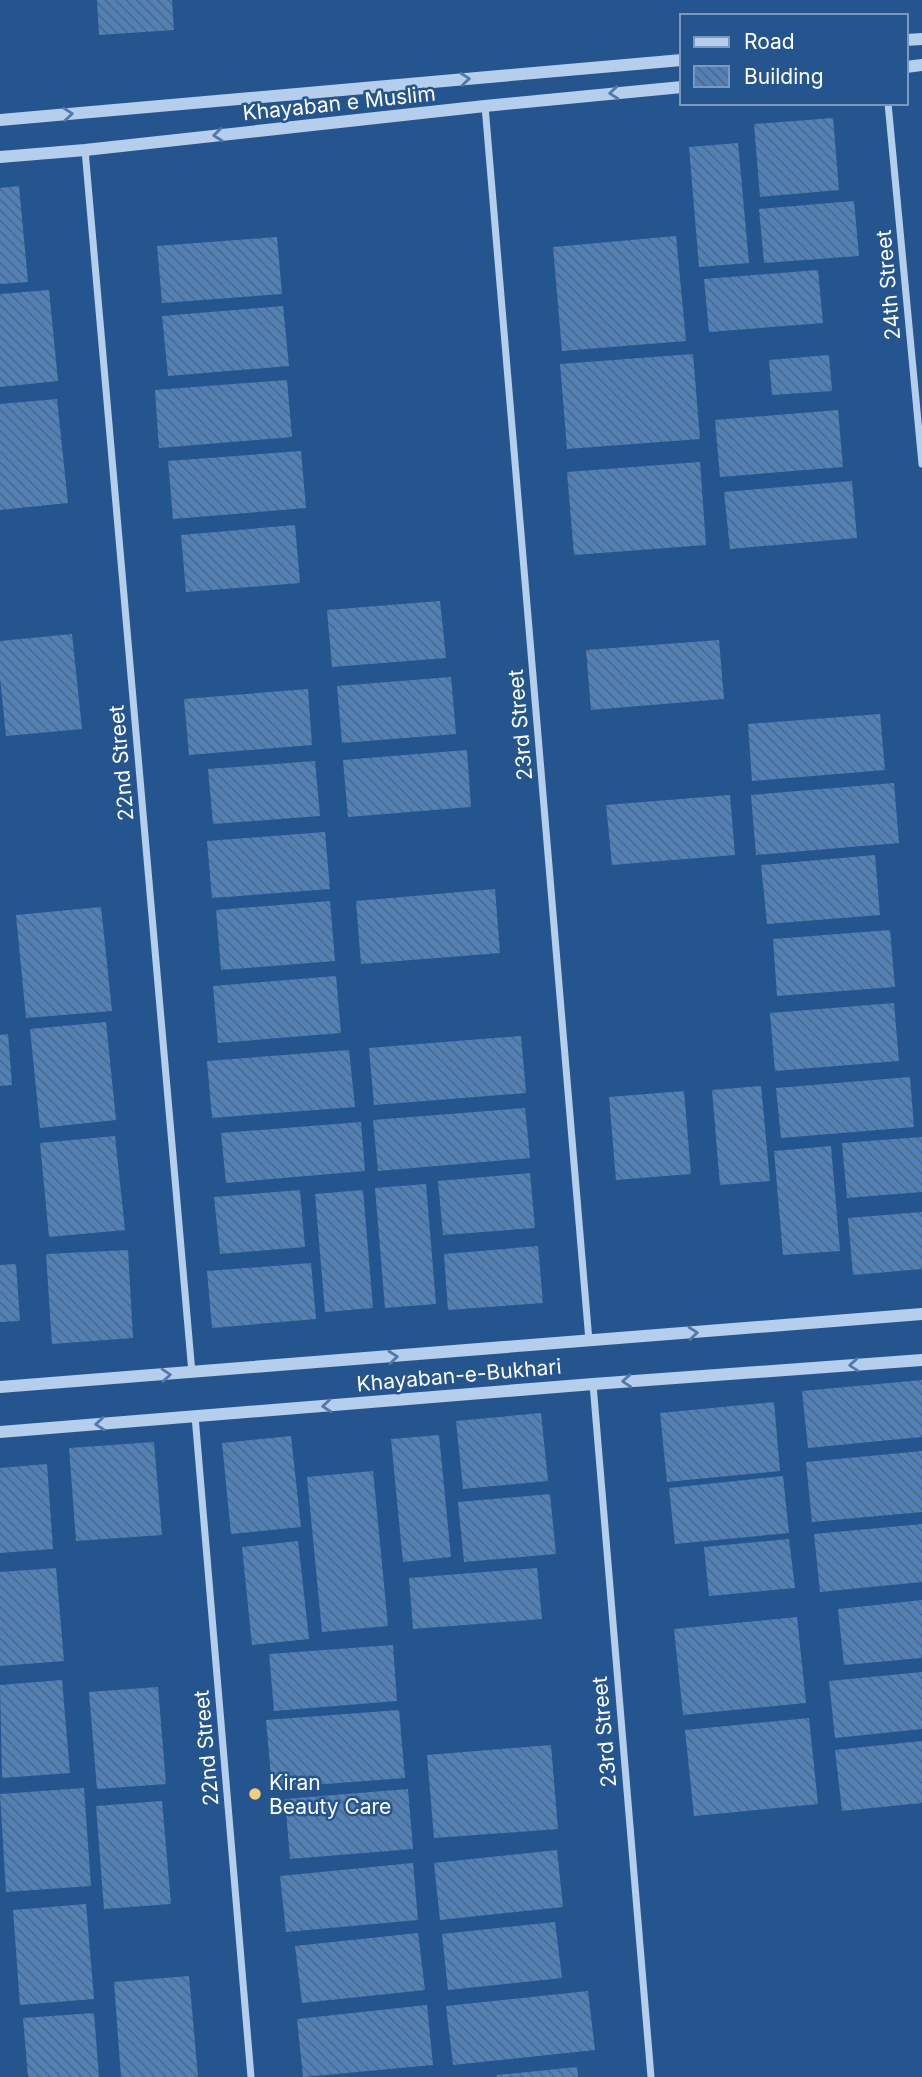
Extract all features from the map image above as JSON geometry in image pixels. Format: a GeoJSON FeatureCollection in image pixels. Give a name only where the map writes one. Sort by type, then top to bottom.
{"type":"FeatureCollection","features":[{"type":"Feature","properties":{"kind":"street","name":"Khayaban e Muslim"},"geometry":{"type":"LineString","coordinates":[[0,120],[680,60]]}},
{"type":"Feature","properties":{"kind":"street","name":"Khayaban e Muslim"},"geometry":{"type":"LineString","coordinates":[[0,157],[680,87]]}},
{"type":"Feature","properties":{"kind":"street","name":"24th Street"},"geometry":{"type":"LineString","coordinates":[[888,105],[922,464]]}},
{"type":"Feature","properties":{"kind":"street","name":"23rd Street"},"geometry":{"type":"LineString","coordinates":[[485,106],[589,1341]]}},
{"type":"Feature","properties":{"kind":"street","name":"22nd Street"},"geometry":{"type":"LineString","coordinates":[[85,150],[192,1373]]}},
{"type":"Feature","properties":{"kind":"street","name":"Khayaban-e-Bukhari"},"geometry":{"type":"LineString","coordinates":[[0,1387],[922,1314]]}},
{"type":"Feature","properties":{"kind":"street","name":"Khayaban-e-Bukhari"},"geometry":{"type":"LineString","coordinates":[[0,1432],[922,1360]]}},
{"type":"Feature","properties":{"kind":"street","name":"23rd Street"},"geometry":{"type":"LineString","coordinates":[[593,1384],[651,2077]]}},
{"type":"Feature","properties":{"kind":"street","name":"22nd Street"},"geometry":{"type":"LineString","coordinates":[[195,1416],[251,2077]]}},
{"type":"Feature","properties":{"kind":"building"},"geometry":{"type":"Polygon","coordinates":[[[97,0],[172,0],[174,30],[99,35],[97,0]]]}},
{"type":"Feature","properties":{"kind":"building"},"geometry":{"type":"Polygon","coordinates":[[[833,118],[839,190],[760,197],[754,124],[833,118]]]}},
{"type":"Feature","properties":{"kind":"building"},"geometry":{"type":"Polygon","coordinates":[[[738,143],[749,263],[699,267],[689,147],[738,143]]]}},
{"type":"Feature","properties":{"kind":"building"},"geometry":{"type":"Polygon","coordinates":[[[19,186],[28,282],[0,284],[0,188],[19,186]]]}},
{"type":"Feature","properties":{"kind":"building"},"geometry":{"type":"Polygon","coordinates":[[[854,201],[859,256],[764,263],[759,209],[854,201]]]}},
{"type":"Feature","properties":{"kind":"building"},"geometry":{"type":"Polygon","coordinates":[[[676,236],[686,341],[562,351],[553,247],[676,236]]]}},
{"type":"Feature","properties":{"kind":"building"},"geometry":{"type":"Polygon","coordinates":[[[277,237],[282,294],[162,303],[157,246],[277,237]]]}},
{"type":"Feature","properties":{"kind":"building"},"geometry":{"type":"Polygon","coordinates":[[[818,270],[823,323],[709,332],[704,279],[818,270]]]}},
{"type":"Feature","properties":{"kind":"building"},"geometry":{"type":"Polygon","coordinates":[[[49,290],[58,381],[0,387],[0,294],[49,290]]]}},
{"type":"Feature","properties":{"kind":"building"},"geometry":{"type":"Polygon","coordinates":[[[283,306],[289,366],[168,376],[162,316],[283,306]]]}},
{"type":"Feature","properties":{"kind":"building"},"geometry":{"type":"Polygon","coordinates":[[[693,354],[700,439],[567,449],[560,364],[693,354]]]}},
{"type":"Feature","properties":{"kind":"building"},"geometry":{"type":"Polygon","coordinates":[[[829,355],[832,391],[772,395],[769,360],[829,355]]]}},
{"type":"Feature","properties":{"kind":"building"},"geometry":{"type":"Polygon","coordinates":[[[287,380],[292,437],[159,448],[155,390],[287,380]]]}},
{"type":"Feature","properties":{"kind":"building"},"geometry":{"type":"Polygon","coordinates":[[[57,399],[68,503],[0,510],[0,404],[57,399]]]}},
{"type":"Feature","properties":{"kind":"building"},"geometry":{"type":"Polygon","coordinates":[[[838,410],[843,467],[720,477],[715,420],[838,410]]]}},
{"type":"Feature","properties":{"kind":"building"},"geometry":{"type":"Polygon","coordinates":[[[301,451],[306,508],[173,519],[168,461],[301,451]]]}},
{"type":"Feature","properties":{"kind":"building"},"geometry":{"type":"Polygon","coordinates":[[[700,462],[706,545],[574,555],[567,472],[700,462]]]}},
{"type":"Feature","properties":{"kind":"building"},"geometry":{"type":"Polygon","coordinates":[[[852,481],[857,538],[730,549],[724,492],[852,481]]]}},
{"type":"Feature","properties":{"kind":"building"},"geometry":{"type":"Polygon","coordinates":[[[295,525],[300,583],[186,592],[181,535],[295,525]]]}},
{"type":"Feature","properties":{"kind":"building"},"geometry":{"type":"Polygon","coordinates":[[[440,601],[446,658],[332,667],[327,610],[440,601]]]}},
{"type":"Feature","properties":{"kind":"building"},"geometry":{"type":"Polygon","coordinates":[[[72,634],[82,729],[6,736],[0,678],[0,641],[72,634]]]}},
{"type":"Feature","properties":{"kind":"building"},"geometry":{"type":"Polygon","coordinates":[[[719,640],[724,699],[591,710],[586,650],[719,640]]]}},
{"type":"Feature","properties":{"kind":"building"},"geometry":{"type":"Polygon","coordinates":[[[451,677],[456,734],[342,743],[337,686],[451,677]]]}},
{"type":"Feature","properties":{"kind":"building"},"geometry":{"type":"Polygon","coordinates":[[[308,689],[312,745],[189,755],[184,699],[308,689]]]}},
{"type":"Feature","properties":{"kind":"building"},"geometry":{"type":"Polygon","coordinates":[[[880,714],[885,770],[752,781],[748,724],[880,714]]]}},
{"type":"Feature","properties":{"kind":"building"},"geometry":{"type":"Polygon","coordinates":[[[467,750],[471,807],[348,817],[343,760],[467,750]]]}},
{"type":"Feature","properties":{"kind":"building"},"geometry":{"type":"Polygon","coordinates":[[[315,761],[320,816],[213,824],[208,769],[315,761]]]}},
{"type":"Feature","properties":{"kind":"building"},"geometry":{"type":"Polygon","coordinates":[[[894,783],[899,843],[756,855],[751,795],[894,783]]]}},
{"type":"Feature","properties":{"kind":"building"},"geometry":{"type":"Polygon","coordinates":[[[730,795],[735,855],[612,865],[606,805],[730,795]]]}},
{"type":"Feature","properties":{"kind":"building"},"geometry":{"type":"Polygon","coordinates":[[[325,832],[330,889],[212,898],[207,841],[325,832]]]}},
{"type":"Feature","properties":{"kind":"building"},"geometry":{"type":"Polygon","coordinates":[[[875,855],[880,915],[767,924],[761,865],[875,855]]]}},
{"type":"Feature","properties":{"kind":"building"},"geometry":{"type":"Polygon","coordinates":[[[495,889],[500,953],[361,964],[356,901],[495,889]]]}},
{"type":"Feature","properties":{"kind":"building"},"geometry":{"type":"Polygon","coordinates":[[[330,901],[335,961],[221,970],[216,910],[330,901]]]}},
{"type":"Feature","properties":{"kind":"building"},"geometry":{"type":"Polygon","coordinates":[[[101,907],[112,1011],[26,1018],[16,915],[101,907]]]}},
{"type":"Feature","properties":{"kind":"building"},"geometry":{"type":"Polygon","coordinates":[[[890,930],[895,987],[777,996],[773,939],[890,930]]]}},
{"type":"Feature","properties":{"kind":"building"},"geometry":{"type":"Polygon","coordinates":[[[336,976],[341,1033],[218,1043],[213,986],[336,976]]]}},
{"type":"Feature","properties":{"kind":"building"},"geometry":{"type":"Polygon","coordinates":[[[894,1003],[899,1061],[775,1071],[770,1013],[894,1003]]]}},
{"type":"Feature","properties":{"kind":"building"},"geometry":{"type":"Polygon","coordinates":[[[106,1022],[116,1120],[40,1128],[30,1029],[106,1022]]]}},
{"type":"Feature","properties":{"kind":"building"},"geometry":{"type":"Polygon","coordinates":[[[8,1034],[12,1085],[0,1086],[0,1035],[8,1034]]]}},
{"type":"Feature","properties":{"kind":"building"},"geometry":{"type":"Polygon","coordinates":[[[521,1036],[526,1093],[374,1105],[369,1048],[521,1036]]]}},
{"type":"Feature","properties":{"kind":"building"},"geometry":{"type":"Polygon","coordinates":[[[349,1050],[355,1107],[212,1118],[207,1061],[349,1050]]]}},
{"type":"Feature","properties":{"kind":"building"},"geometry":{"type":"Polygon","coordinates":[[[910,1077],[914,1127],[781,1138],[776,1088],[910,1077]]]}},
{"type":"Feature","properties":{"kind":"building"},"geometry":{"type":"Polygon","coordinates":[[[761,1086],[770,1181],[720,1185],[712,1090],[761,1086]]]}},
{"type":"Feature","properties":{"kind":"building"},"geometry":{"type":"Polygon","coordinates":[[[684,1091],[691,1174],[616,1180],[609,1097],[684,1091]]]}},
{"type":"Feature","properties":{"kind":"building"},"geometry":{"type":"Polygon","coordinates":[[[525,1108],[530,1158],[378,1171],[373,1120],[525,1108]]]}},
{"type":"Feature","properties":{"kind":"building"},"geometry":{"type":"Polygon","coordinates":[[[361,1122],[365,1171],[226,1183],[221,1133],[361,1122]]]}},
{"type":"Feature","properties":{"kind":"building"},"geometry":{"type":"Polygon","coordinates":[[[115,1136],[125,1230],[49,1237],[40,1143],[115,1136]]]}},
{"type":"Feature","properties":{"kind":"building"},"geometry":{"type":"Polygon","coordinates":[[[922,1137],[922,1192],[847,1198],[842,1143],[922,1137]]]}},
{"type":"Feature","properties":{"kind":"building"},"geometry":{"type":"Polygon","coordinates":[[[831,1146],[840,1251],[783,1255],[774,1151],[831,1146]]]}},
{"type":"Feature","properties":{"kind":"building"},"geometry":{"type":"Polygon","coordinates":[[[530,1173],[535,1228],[443,1235],[438,1181],[530,1173]]]}},
{"type":"Feature","properties":{"kind":"building"},"geometry":{"type":"Polygon","coordinates":[[[426,1184],[436,1304],[385,1308],[375,1188],[426,1184]]]}},
{"type":"Feature","properties":{"kind":"building"},"geometry":{"type":"Polygon","coordinates":[[[300,1190],[305,1247],[220,1254],[214,1197],[300,1190]]]}},
{"type":"Feature","properties":{"kind":"building"},"geometry":{"type":"Polygon","coordinates":[[[363,1190],[373,1308],[325,1312],[315,1194],[363,1190]]]}},
{"type":"Feature","properties":{"kind":"building"},"geometry":{"type":"Polygon","coordinates":[[[922,1212],[922,1269],[853,1275],[848,1218],[922,1212]]]}},
{"type":"Feature","properties":{"kind":"building"},"geometry":{"type":"Polygon","coordinates":[[[538,1246],[543,1303],[448,1310],[444,1254],[538,1246]]]}},
{"type":"Feature","properties":{"kind":"building"},"geometry":{"type":"Polygon","coordinates":[[[128,1250],[133,1338],[52,1344],[46,1254],[128,1250]]]}},
{"type":"Feature","properties":{"kind":"building"},"geometry":{"type":"Polygon","coordinates":[[[311,1263],[316,1319],[212,1328],[207,1271],[311,1263]]]}},
{"type":"Feature","properties":{"kind":"building"},"geometry":{"type":"Polygon","coordinates":[[[16,1264],[20,1321],[0,1322],[0,1265],[16,1264]]]}},
{"type":"Feature","properties":{"kind":"building"},"geometry":{"type":"Polygon","coordinates":[[[922,1380],[922,1437],[808,1448],[802,1391],[922,1380]]]}},
{"type":"Feature","properties":{"kind":"building"},"geometry":{"type":"Polygon","coordinates":[[[774,1402],[780,1471],[667,1482],[660,1413],[774,1402]]]}},
{"type":"Feature","properties":{"kind":"building"},"geometry":{"type":"Polygon","coordinates":[[[541,1413],[548,1481],[463,1489],[456,1421],[541,1413]]]}},
{"type":"Feature","properties":{"kind":"building"},"geometry":{"type":"Polygon","coordinates":[[[439,1435],[451,1557],[403,1562],[391,1439],[439,1435]]]}},
{"type":"Feature","properties":{"kind":"building"},"geometry":{"type":"Polygon","coordinates":[[[291,1436],[301,1527],[231,1534],[222,1443],[291,1436]]]}},
{"type":"Feature","properties":{"kind":"building"},"geometry":{"type":"Polygon","coordinates":[[[154,1442],[162,1535],[76,1541],[69,1448],[154,1442]]]}},
{"type":"Feature","properties":{"kind":"building"},"geometry":{"type":"Polygon","coordinates":[[[922,1451],[922,1512],[812,1522],[806,1462],[922,1451]]]}},
{"type":"Feature","properties":{"kind":"building"},"geometry":{"type":"Polygon","coordinates":[[[47,1464],[53,1549],[0,1553],[0,1468],[47,1464]]]}},
{"type":"Feature","properties":{"kind":"building"},"geometry":{"type":"Polygon","coordinates":[[[373,1471],[388,1626],[322,1632],[307,1477],[373,1471]]]}},
{"type":"Feature","properties":{"kind":"building"},"geometry":{"type":"Polygon","coordinates":[[[783,1476],[789,1533],[675,1544],[669,1488],[783,1476]]]}},
{"type":"Feature","properties":{"kind":"building"},"geometry":{"type":"Polygon","coordinates":[[[550,1494],[556,1554],[464,1562],[458,1502],[550,1494]]]}},
{"type":"Feature","properties":{"kind":"building"},"geometry":{"type":"Polygon","coordinates":[[[922,1524],[922,1582],[820,1592],[814,1534],[922,1524]]]}},
{"type":"Feature","properties":{"kind":"building"},"geometry":{"type":"Polygon","coordinates":[[[789,1539],[795,1588],[709,1596],[704,1547],[789,1539]]]}},
{"type":"Feature","properties":{"kind":"building"},"geometry":{"type":"Polygon","coordinates":[[[298,1541],[309,1639],[252,1645],[242,1547],[298,1541]]]}},
{"type":"Feature","properties":{"kind":"building"},"geometry":{"type":"Polygon","coordinates":[[[56,1568],[64,1661],[0,1666],[0,1572],[56,1568]]]}},
{"type":"Feature","properties":{"kind":"building"},"geometry":{"type":"Polygon","coordinates":[[[537,1568],[542,1619],[413,1629],[409,1578],[537,1568]]]}},
{"type":"Feature","properties":{"kind":"building"},"geometry":{"type":"Polygon","coordinates":[[[922,1600],[922,1658],[844,1665],[838,1609],[922,1600]]]}},
{"type":"Feature","properties":{"kind":"building"},"geometry":{"type":"Polygon","coordinates":[[[797,1617],[806,1703],[683,1715],[674,1629],[797,1617]]]}},
{"type":"Feature","properties":{"kind":"building"},"geometry":{"type":"Polygon","coordinates":[[[393,1645],[397,1701],[274,1711],[269,1654],[393,1645]]]}},
{"type":"Feature","properties":{"kind":"building"},"geometry":{"type":"Polygon","coordinates":[[[922,1672],[922,1729],[835,1738],[829,1681],[922,1672]]]}},
{"type":"Feature","properties":{"kind":"building"},"geometry":{"type":"Polygon","coordinates":[[[62,1680],[70,1773],[2,1778],[0,1685],[62,1680]]]}},
{"type":"Feature","properties":{"kind":"building"},"geometry":{"type":"Polygon","coordinates":[[[158,1687],[166,1784],[97,1789],[89,1692],[158,1687]]]}},
{"type":"Feature","properties":{"kind":"building"},"geometry":{"type":"Polygon","coordinates":[[[399,1710],[405,1778],[272,1788],[266,1720],[399,1710]]]}},
{"type":"Feature","properties":{"kind":"building"},"geometry":{"type":"Polygon","coordinates":[[[809,1718],[818,1804],[694,1816],[685,1730],[809,1718]]]}},
{"type":"Feature","properties":{"kind":"building"},"geometry":{"type":"Polygon","coordinates":[[[922,1741],[922,1803],[842,1811],[835,1750],[922,1741]]]}},
{"type":"Feature","properties":{"kind":"building"},"geometry":{"type":"Polygon","coordinates":[[[551,1745],[558,1829],[434,1838],[427,1755],[551,1745]]]}},
{"type":"Feature","properties":{"kind":"building"},"geometry":{"type":"Polygon","coordinates":[[[84,1788],[91,1886],[6,1892],[0,1794],[84,1788]]]}},
{"type":"Feature","properties":{"kind":"building"},"geometry":{"type":"Polygon","coordinates":[[[408,1789],[413,1849],[290,1859],[285,1799],[408,1789]]]}},
{"type":"Feature","properties":{"kind":"building"},"geometry":{"type":"Polygon","coordinates":[[[162,1801],[171,1904],[104,1909],[96,1806],[162,1801]]]}},
{"type":"Feature","properties":{"kind":"building"},"geometry":{"type":"Polygon","coordinates":[[[557,1850],[563,1907],[440,1920],[434,1863],[557,1850]]]}},
{"type":"Feature","properties":{"kind":"building"},"geometry":{"type":"Polygon","coordinates":[[[413,1863],[418,1920],[286,1932],[280,1876],[413,1863]]]}},
{"type":"Feature","properties":{"kind":"building"},"geometry":{"type":"Polygon","coordinates":[[[86,1904],[94,1999],[20,2005],[13,1910],[86,1904]]]}},
{"type":"Feature","properties":{"kind":"building"},"geometry":{"type":"Polygon","coordinates":[[[555,1922],[562,1978],[448,1990],[442,1934],[555,1922]]]}},
{"type":"Feature","properties":{"kind":"building"},"geometry":{"type":"Polygon","coordinates":[[[418,1933],[425,1990],[302,2003],[295,1946],[418,1933]]]}},
{"type":"Feature","properties":{"kind":"building"},"geometry":{"type":"Polygon","coordinates":[[[189,1976],[198,2077],[121,2077],[114,1982],[189,1976]]]}},
{"type":"Feature","properties":{"kind":"building"},"geometry":{"type":"Polygon","coordinates":[[[588,1991],[595,2050],[453,2065],[446,2006],[588,1991]]]}},
{"type":"Feature","properties":{"kind":"building"},"geometry":{"type":"Polygon","coordinates":[[[427,2005],[433,2065],[303,2077],[297,2019],[427,2005]]]}},
{"type":"Feature","properties":{"kind":"building"},"geometry":{"type":"Polygon","coordinates":[[[94,2013],[99,2077],[28,2077],[23,2018],[94,2013]]]}},
{"type":"Feature","properties":{"kind":"building"},"geometry":{"type":"Polygon","coordinates":[[[577,2067],[578,2077],[497,2077],[497,2075],[577,2067]]]}},
{"type":"Feature","properties":{"kind":"place","name":"Kiran Beauty Care"},"geometry":{"type":"Point","coordinates":[255,1794]}}]}
